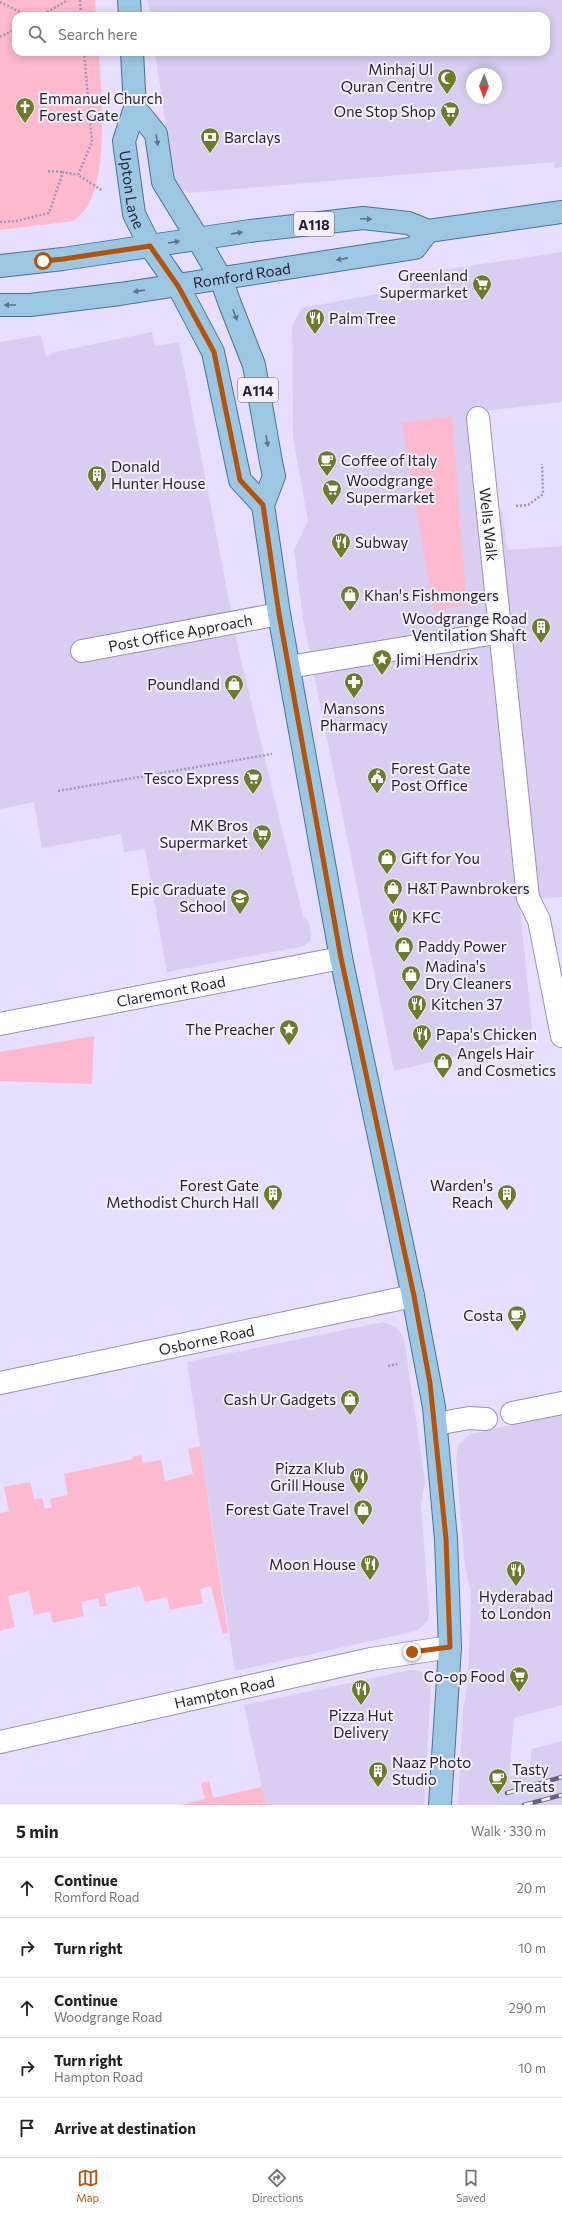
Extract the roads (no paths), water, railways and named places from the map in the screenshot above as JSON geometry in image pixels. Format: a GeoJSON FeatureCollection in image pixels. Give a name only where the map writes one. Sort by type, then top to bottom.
{"type":"FeatureCollection","features":[{"type":"Feature","properties":{"kind":"main road"},"geometry":{"type":"LineString","coordinates":[[129,0],[130,12]]}},
{"type":"Feature","properties":{"kind":"main road","name":"Upton Lane"},"geometry":{"type":"LineString","coordinates":[[132,56],[135,108],[124,140],[134,214],[150,246]]}},
{"type":"Feature","properties":{"kind":"main road","name":"Upton Lane"},"geometry":{"type":"LineString","coordinates":[[135,108],[156,134],[163,182],[198,238]]}},
{"type":"Feature","properties":{"kind":"main road","name":"A118"},"geometry":{"type":"LineString","coordinates":[[0,266],[63,259],[198,238],[363,218],[408,223],[428,231],[562,212]]}},
{"type":"Feature","properties":{"kind":"main road","name":"Romford Road"},"geometry":{"type":"LineString","coordinates":[[0,305],[30,305],[178,286],[415,248],[428,231]]}},
{"type":"Feature","properties":{"kind":"main road","name":"A114"},"geometry":{"type":"LineString","coordinates":[[198,238],[221,279],[254,365],[274,476],[263,505],[279,614],[341,958],[414,1296],[436,1424],[446,1539],[450,1647],[440,1805]]}},
{"type":"Feature","properties":{"kind":"main road","name":"A114"},"geometry":{"type":"LineString","coordinates":[[150,246],[178,286],[214,352],[240,480],[263,505]]}},
{"type":"Feature","properties":{"kind":"street","name":"Wells Walk"},"geometry":{"type":"LineString","coordinates":[[478,418],[502,632],[528,898],[539,920],[562,1036]]}},
{"type":"Feature","properties":{"kind":"street","name":"Post Office Approach"},"geometry":{"type":"LineString","coordinates":[[82,651],[279,614]]}},
{"type":"Feature","properties":{"kind":"street"},"geometry":{"type":"LineString","coordinates":[[289,667],[502,632]]}},
{"type":"Feature","properties":{"kind":"street","name":"Claremont Road"},"geometry":{"type":"LineString","coordinates":[[0,1024],[341,958]]}},
{"type":"Feature","properties":{"kind":"street","name":"Osborne Road"},"geometry":{"type":"LineString","coordinates":[[0,1383],[414,1296]]}},
{"type":"Feature","properties":{"kind":"street"},"geometry":{"type":"LineString","coordinates":[[512,1413],[562,1403]]}},
{"type":"Feature","properties":{"kind":"street"},"geometry":{"type":"LineString","coordinates":[[436,1424],[469,1418],[486,1419]]}},
{"type":"Feature","properties":{"kind":"street","name":"Hampton Road"},"geometry":{"type":"LineString","coordinates":[[0,1742],[371,1659],[450,1647]]}},
{"type":"Feature","properties":{"kind":"railway"},"geometry":{"type":"LineString","coordinates":[[507,1793],[562,1777]]}},
{"type":"Feature","properties":{"kind":"railway"},"geometry":{"type":"LineString","coordinates":[[524,1805],[562,1795]]}},
{"type":"Feature","properties":{"kind":"place","name":"Minhaj Ul Quran Centre"},"geometry":{"type":"Point","coordinates":[447,95]}},
{"type":"Feature","properties":{"kind":"place","name":"Emmanuel Church Forest Gate"},"geometry":{"type":"Point","coordinates":[25,124]}},
{"type":"Feature","properties":{"kind":"place","name":"One Stop Shop"},"geometry":{"type":"Point","coordinates":[450,128]}},
{"type":"Feature","properties":{"kind":"place","name":"Barclays"},"geometry":{"type":"Point","coordinates":[210,154]}},
{"type":"Feature","properties":{"kind":"place","name":"Greenland Supermarket"},"geometry":{"type":"Point","coordinates":[482,301]}},
{"type":"Feature","properties":{"kind":"place","name":"Palm Tree"},"geometry":{"type":"Point","coordinates":[315,335]}},
{"type":"Feature","properties":{"kind":"place","name":"Coffee of Italy"},"geometry":{"type":"Point","coordinates":[327,477]}},
{"type":"Feature","properties":{"kind":"place","name":"Donald Hunter House"},"geometry":{"type":"Point","coordinates":[97,492]}},
{"type":"Feature","properties":{"kind":"place","name":"Woodgrange Supermarket"},"geometry":{"type":"Point","coordinates":[332,506]}},
{"type":"Feature","properties":{"kind":"place","name":"Subway"},"geometry":{"type":"Point","coordinates":[341,559]}},
{"type":"Feature","properties":{"kind":"place","name":"Khan's Fishmongers"},"geometry":{"type":"Point","coordinates":[350,612]}},
{"type":"Feature","properties":{"kind":"place","name":"Woodgrange Road Ventilation Shaft"},"geometry":{"type":"Point","coordinates":[541,644]}},
{"type":"Feature","properties":{"kind":"place","name":"Jimi Hendrix"},"geometry":{"type":"Point","coordinates":[382,676]}},
{"type":"Feature","properties":{"kind":"place","name":"Mansons Pharmacy"},"geometry":{"type":"Point","coordinates":[354,699]}},
{"type":"Feature","properties":{"kind":"place","name":"Poundland"},"geometry":{"type":"Point","coordinates":[234,701]}},
{"type":"Feature","properties":{"kind":"place","name":"Forest Gate Post Office"},"geometry":{"type":"Point","coordinates":[377,794]}},
{"type":"Feature","properties":{"kind":"place","name":"Tesco Express"},"geometry":{"type":"Point","coordinates":[253,795]}},
{"type":"Feature","properties":{"kind":"place","name":"MK Bros Supermarket"},"geometry":{"type":"Point","coordinates":[262,851]}},
{"type":"Feature","properties":{"kind":"place","name":"Gift for You"},"geometry":{"type":"Point","coordinates":[387,875]}},
{"type":"Feature","properties":{"kind":"place","name":"H&T Pawnbrokers"},"geometry":{"type":"Point","coordinates":[393,905]}},
{"type":"Feature","properties":{"kind":"place","name":"Epic Graduate School"},"geometry":{"type":"Point","coordinates":[240,915]}},
{"type":"Feature","properties":{"kind":"place","name":"KFC"},"geometry":{"type":"Point","coordinates":[398,934]}},
{"type":"Feature","properties":{"kind":"place","name":"Paddy Power"},"geometry":{"type":"Point","coordinates":[404,963]}},
{"type":"Feature","properties":{"kind":"place","name":"Madina's Dry Cleaners"},"geometry":{"type":"Point","coordinates":[411,992]}},
{"type":"Feature","properties":{"kind":"place","name":"Kitchen 37"},"geometry":{"type":"Point","coordinates":[417,1021]}},
{"type":"Feature","properties":{"kind":"place","name":"The Preacher"},"geometry":{"type":"Point","coordinates":[289,1046]}},
{"type":"Feature","properties":{"kind":"place","name":"Papa's Chicken"},"geometry":{"type":"Point","coordinates":[422,1051]}},
{"type":"Feature","properties":{"kind":"place","name":"Angels Hair and Cosmetics"},"geometry":{"type":"Point","coordinates":[443,1079]}},
{"type":"Feature","properties":{"kind":"place","name":"Forest Gate Methodist Church Hall"},"geometry":{"type":"Point","coordinates":[273,1211]}},
{"type":"Feature","properties":{"kind":"place","name":"Warden's Reach"},"geometry":{"type":"Point","coordinates":[507,1211]}},
{"type":"Feature","properties":{"kind":"place","name":"Costa"},"geometry":{"type":"Point","coordinates":[517,1332]}},
{"type":"Feature","properties":{"kind":"place","name":"Cash Ur Gadgets"},"geometry":{"type":"Point","coordinates":[350,1416]}},
{"type":"Feature","properties":{"kind":"place","name":"Pizza Klub Grill House"},"geometry":{"type":"Point","coordinates":[359,1494]}},
{"type":"Feature","properties":{"kind":"place","name":"Forest Gate Travel"},"geometry":{"type":"Point","coordinates":[363,1526]}},
{"type":"Feature","properties":{"kind":"place","name":"Moon House"},"geometry":{"type":"Point","coordinates":[370,1581]}},
{"type":"Feature","properties":{"kind":"place","name":"Hyderabad to London"},"geometry":{"type":"Point","coordinates":[516,1587]}},
{"type":"Feature","properties":{"kind":"place","name":"Co-op Food"},"geometry":{"type":"Point","coordinates":[519,1693]}},
{"type":"Feature","properties":{"kind":"place","name":"Pizza Hut Delivery"},"geometry":{"type":"Point","coordinates":[361,1706]}},
{"type":"Feature","properties":{"kind":"place","name":"Naaz Photo Studio"},"geometry":{"type":"Point","coordinates":[378,1788]}},
{"type":"Feature","properties":{"kind":"place","name":"Tasty Treats"},"geometry":{"type":"Point","coordinates":[498,1795]}}]}
